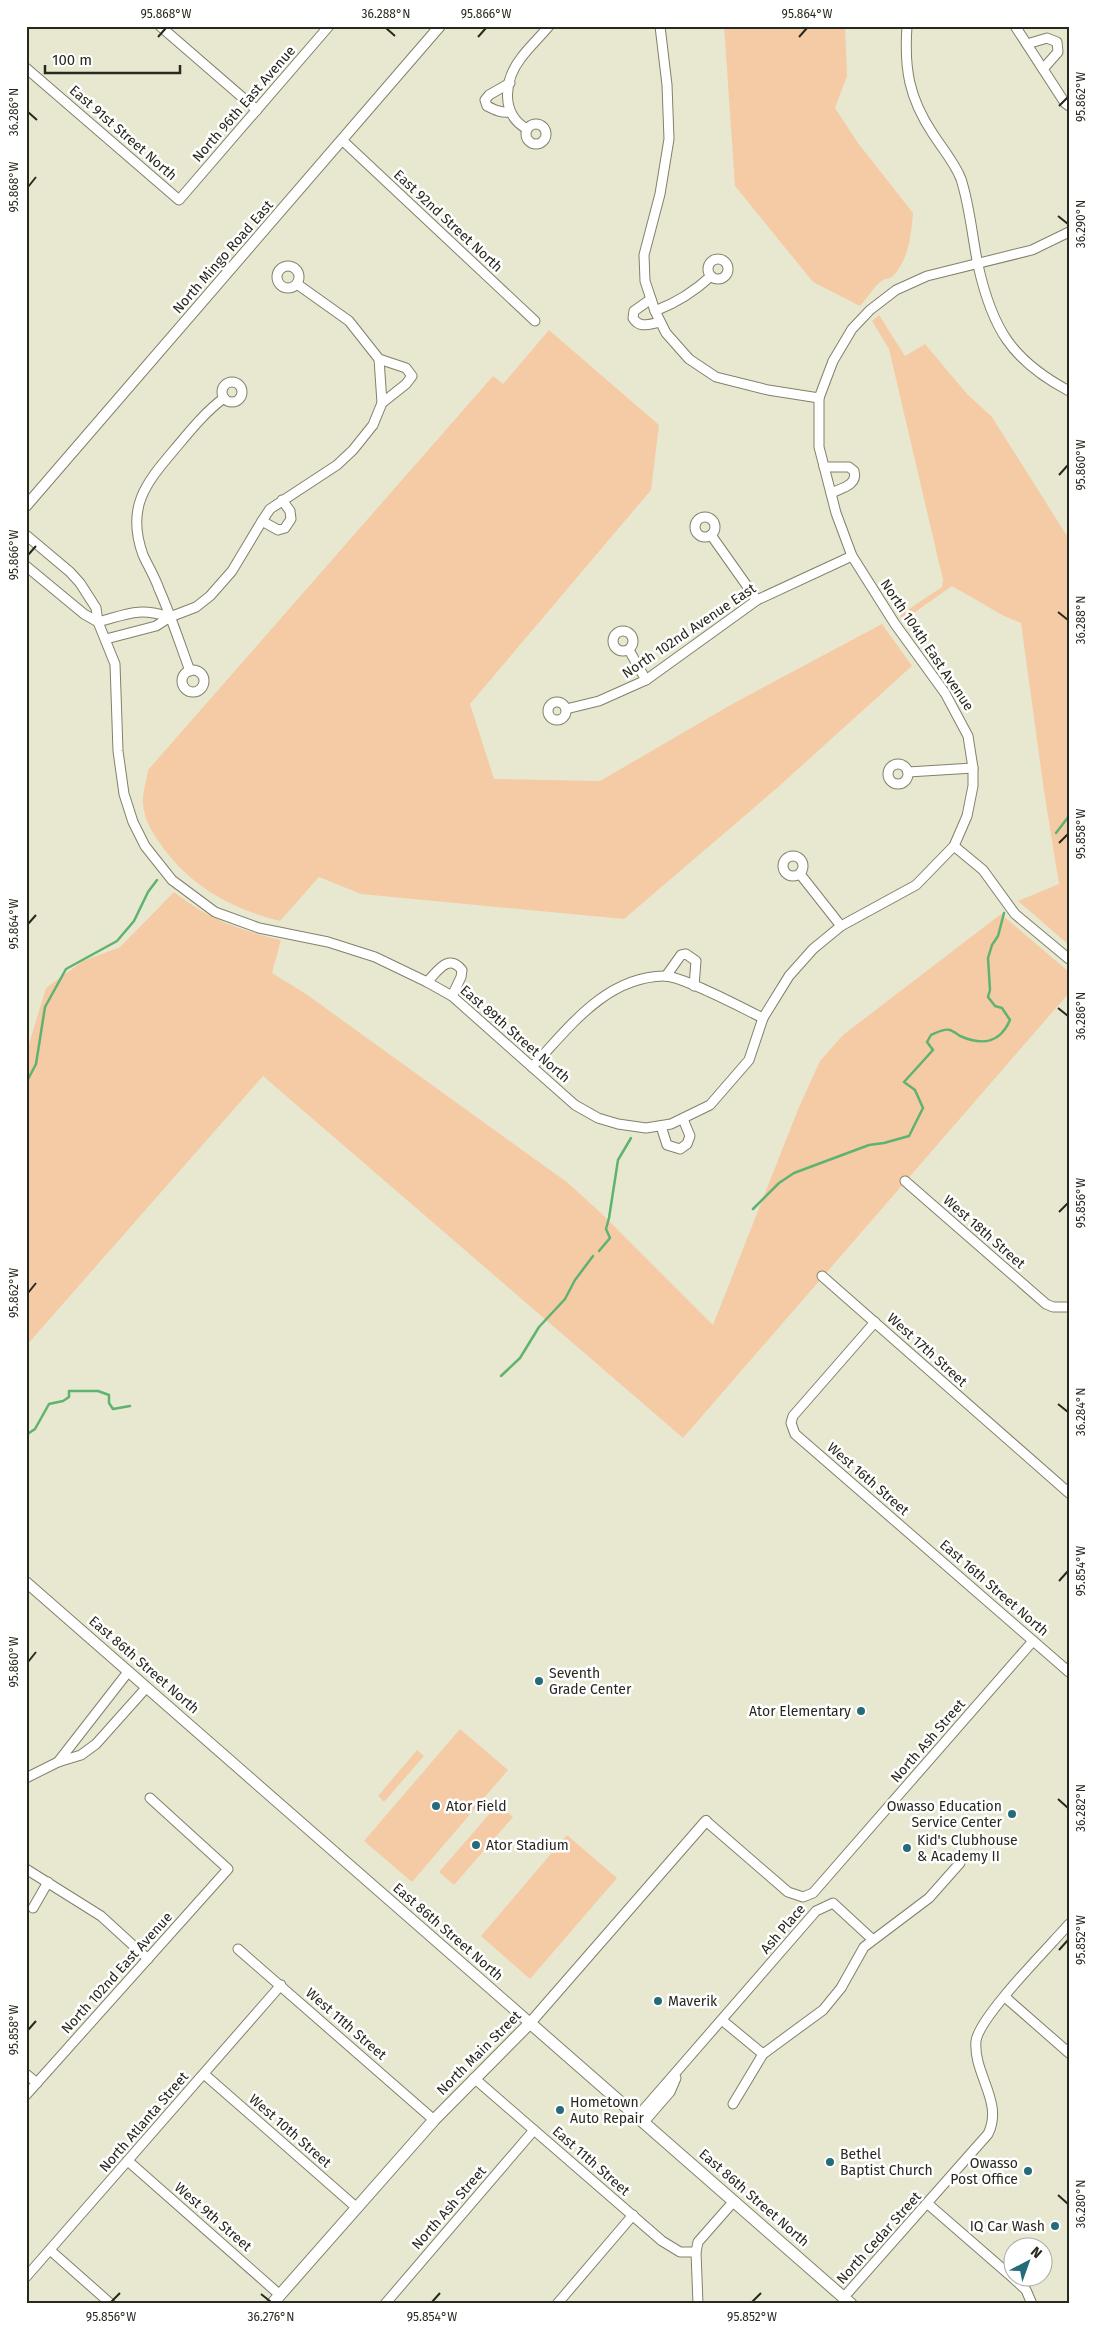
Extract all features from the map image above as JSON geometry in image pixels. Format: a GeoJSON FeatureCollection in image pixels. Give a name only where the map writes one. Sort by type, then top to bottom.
{"type":"FeatureCollection","features":[{"type":"Feature","properties":{"kind":"main road","name":"North Main Street"},"geometry":{"type":"LineString","coordinates":[[272,2304],[434,2120],[474,2078],[514,2042],[530,2023]]}},
{"type":"Feature","properties":{"kind":"main road","name":"East 86th Street North"},"geometry":{"type":"LineString","coordinates":[[530,2023],[848,2301]]}},
{"type":"Feature","properties":{"kind":"street"},"geometry":{"type":"LineString","coordinates":[[160,26],[257,110]]}},
{"type":"Feature","properties":{"kind":"street","name":"North 96th East Avenue"},"geometry":{"type":"LineString","coordinates":[[178,200],[329,26]]}},
{"type":"Feature","properties":{"kind":"street","name":"North Mingo Road East"},"geometry":{"type":"LineString","coordinates":[[26,506],[440,26]]}},
{"type":"Feature","properties":{"kind":"street"},"geometry":{"type":"LineString","coordinates":[[527,129],[514,120],[510,112],[507,99],[510,83],[520,59],[549,26]]}},
{"type":"Feature","properties":{"kind":"street"},"geometry":{"type":"LineString","coordinates":[[660,26],[667,85],[669,139],[660,194],[644,255],[645,281],[655,310],[666,333],[689,359],[716,377],[768,390],[819,398],[833,361],[852,329],[870,310],[896,290],[927,276],[1032,250],[1069,232]]}},
{"type":"Feature","properties":{"kind":"street"},"geometry":{"type":"LineString","coordinates":[[906,26],[908,81],[912,96],[926,123],[960,177],[969,210],[978,264],[991,312],[1007,343],[1023,361],[1044,378],[1069,392]]}},
{"type":"Feature","properties":{"kind":"street"},"geometry":{"type":"LineString","coordinates":[[1016,26],[1069,106]]}},
{"type":"Feature","properties":{"kind":"street"},"geometry":{"type":"LineString","coordinates":[[1027,44],[1047,38],[1056,42],[1059,47],[1058,52],[1043,69]]}},
{"type":"Feature","properties":{"kind":"street","name":"East 91st Street North"},"geometry":{"type":"LineString","coordinates":[[26,68],[178,200]]}},
{"type":"Feature","properties":{"kind":"street"},"geometry":{"type":"LineString","coordinates":[[510,83],[489,95],[485,100],[487,106],[492,109],[501,113],[510,112]]}},
{"type":"Feature","properties":{"kind":"street","name":"East 92nd Street North"},"geometry":{"type":"LineString","coordinates":[[342,140],[535,321]]}},
{"type":"Feature","properties":{"kind":"street"},"geometry":{"type":"LineString","coordinates":[[655,310],[675,303],[702,285],[711,276]]}},
{"type":"Feature","properties":{"kind":"street"},"geometry":{"type":"LineString","coordinates":[[296,284],[349,322],[379,359],[406,368],[412,376],[406,384],[382,403]]}},
{"type":"Feature","properties":{"kind":"street"},"geometry":{"type":"LineString","coordinates":[[651,298],[634,311],[633,318],[636,323],[643,326],[660,322]]}},
{"type":"Feature","properties":{"kind":"street"},"geometry":{"type":"LineString","coordinates":[[106,639],[156,626],[170,617],[196,607],[220,586],[232,571],[270,510],[282,500],[329,471],[353,450],[373,424],[382,403],[379,359]]}},
{"type":"Feature","properties":{"kind":"street"},"geometry":{"type":"LineString","coordinates":[[190,671],[138,537],[136,517],[139,502],[152,475],[211,407],[224,398]]}},
{"type":"Feature","properties":{"kind":"street","name":"North 104th East Avenue"},"geometry":{"type":"LineString","coordinates":[[683,1120],[710,1105],[748,1060],[764,1018],[788,976],[813,949],[840,926],[916,884],[954,846],[968,816],[973,786],[973,768],[968,736],[958,714],[930,671],[895,624],[852,556],[836,513],[819,447],[819,398]]}},
{"type":"Feature","properties":{"kind":"street"},"geometry":{"type":"LineString","coordinates":[[824,467],[849,467],[854,471],[856,477],[853,482],[831,493]]}},
{"type":"Feature","properties":{"kind":"street"},"geometry":{"type":"LineString","coordinates":[[262,522],[278,530],[288,526],[291,515],[282,500]]}},
{"type":"Feature","properties":{"kind":"street","name":"East 89th Street North"},"geometry":{"type":"LineString","coordinates":[[26,535],[80,582],[96,608],[98,622],[115,664],[118,751],[124,794],[133,822],[145,846],[172,880],[215,912],[259,928],[328,942],[375,957],[428,982],[452,996],[575,1105],[598,1118],[618,1124],[646,1128],[683,1120]]}},
{"type":"Feature","properties":{"kind":"street"},"geometry":{"type":"LineString","coordinates":[[711,535],[757,600]]}},
{"type":"Feature","properties":{"kind":"street","name":"North 102nd Avenue East"},"geometry":{"type":"LineString","coordinates":[[566,709],[599,701],[646,680],[757,600],[852,556]]}},
{"type":"Feature","properties":{"kind":"street"},"geometry":{"type":"LineString","coordinates":[[26,566],[84,614],[98,622],[134,612],[149,611],[170,617]]}},
{"type":"Feature","properties":{"kind":"street"},"geometry":{"type":"LineString","coordinates":[[629,650],[646,680]]}},
{"type":"Feature","properties":{"kind":"street"},"geometry":{"type":"LineString","coordinates":[[908,772],[973,768]]}},
{"type":"Feature","properties":{"kind":"street"},"geometry":{"type":"LineString","coordinates":[[954,846],[982,870],[1016,914],[1069,959]]}},
{"type":"Feature","properties":{"kind":"street"},"geometry":{"type":"LineString","coordinates":[[800,874],[840,926]]}},
{"type":"Feature","properties":{"kind":"street"},"geometry":{"type":"LineString","coordinates":[[666,976],[681,955],[686,954],[696,961],[694,986]]}},
{"type":"Feature","properties":{"kind":"street"},"geometry":{"type":"LineString","coordinates":[[428,982],[445,963],[451,962],[458,965],[462,970],[461,977],[452,996]]}},
{"type":"Feature","properties":{"kind":"street"},"geometry":{"type":"LineString","coordinates":[[532,1067],[592,1003],[616,989],[642,980],[666,976],[694,986],[764,1018]]}},
{"type":"Feature","properties":{"kind":"street"},"geometry":{"type":"LineString","coordinates":[[661,1126],[665,1142],[668,1145],[680,1148],[687,1144],[690,1136],[683,1120]]}},
{"type":"Feature","properties":{"kind":"street","name":"West 18th Street"},"geometry":{"type":"LineString","coordinates":[[905,1181],[1046,1304],[1069,1307]]}},
{"type":"Feature","properties":{"kind":"street","name":"West 17th Street"},"geometry":{"type":"LineString","coordinates":[[822,1276],[1069,1493]]}},
{"type":"Feature","properties":{"kind":"street","name":"West 16th Street"},"geometry":{"type":"LineString","coordinates":[[874,1322],[793,1416],[790,1423],[795,1434],[923,1545]]}},
{"type":"Feature","properties":{"kind":"street","name":"East 16th Street North"},"geometry":{"type":"LineString","coordinates":[[923,1545],[1069,1672]]}},
{"type":"Feature","properties":{"kind":"street","name":"East 86th Street North"},"geometry":{"type":"LineString","coordinates":[[26,1582],[530,2023]]}},
{"type":"Feature","properties":{"kind":"street","name":"North Ash Street"},"geometry":{"type":"LineString","coordinates":[[706,1821],[788,1892],[803,1896],[813,1893],[1033,1641]]}},
{"type":"Feature","properties":{"kind":"street"},"geometry":{"type":"LineString","coordinates":[[58,1762],[128,1672]]}},
{"type":"Feature","properties":{"kind":"street"},"geometry":{"type":"LineString","coordinates":[[26,1778],[58,1762],[80,1755],[96,1744],[146,1688]]}},
{"type":"Feature","properties":{"kind":"street","name":"North 102nd East Avenue"},"geometry":{"type":"LineString","coordinates":[[26,2095],[228,1869],[150,1798]]}},
{"type":"Feature","properties":{"kind":"street","name":"North Main Street"},"geometry":{"type":"LineString","coordinates":[[530,2023],[706,1821]]}},
{"type":"Feature","properties":{"kind":"street"},"geometry":{"type":"LineString","coordinates":[[733,2104],[763,2054],[823,2010],[841,1988],[864,1948],[872,1939],[929,1898],[960,1863]]}},
{"type":"Feature","properties":{"kind":"street"},"geometry":{"type":"LineString","coordinates":[[26,1869],[101,1916],[148,1959]]}},
{"type":"Feature","properties":{"kind":"street"},"geometry":{"type":"LineString","coordinates":[[33,1908],[48,1882]]}},
{"type":"Feature","properties":{"kind":"street","name":"Ash Place"},"geometry":{"type":"LineString","coordinates":[[640,2119],[680,2068],[723,2021],[816,1911],[827,1904],[833,1903],[872,1939]]}},
{"type":"Feature","properties":{"kind":"street","name":"North Cedar Street"},"geometry":{"type":"LineString","coordinates":[[848,2301],[991,2128],[993,2104],[980,2062],[976,2040],[984,2022],[1069,1924]]}},
{"type":"Feature","properties":{"kind":"street","name":"West 11th Street"},"geometry":{"type":"LineString","coordinates":[[238,1949],[434,2120]]}},
{"type":"Feature","properties":{"kind":"street","name":"North Atlanta Street"},"geometry":{"type":"LineString","coordinates":[[26,2277],[281,1985]]}},
{"type":"Feature","properties":{"kind":"street"},"geometry":{"type":"LineString","coordinates":[[1005,1997],[1069,2053]]}},
{"type":"Feature","properties":{"kind":"street"},"geometry":{"type":"LineString","coordinates":[[723,2021],[763,2054]]}},
{"type":"Feature","properties":{"kind":"street"},"geometry":{"type":"LineString","coordinates":[[26,2074],[37,2083]]}},
{"type":"Feature","properties":{"kind":"street","name":"West 10th Street"},"geometry":{"type":"LineString","coordinates":[[204,2074],[357,2208]]}},
{"type":"Feature","properties":{"kind":"street","name":"East 11th Street"},"geometry":{"type":"LineString","coordinates":[[474,2078],[671,2247],[680,2252],[696,2252]]}},
{"type":"Feature","properties":{"kind":"street","name":"North Ash Street"},"geometry":{"type":"LineString","coordinates":[[384,2304],[534,2130]]}},
{"type":"Feature","properties":{"kind":"street","name":"West 9th Street"},"geometry":{"type":"LineString","coordinates":[[128,2161],[280,2295]]}},
{"type":"Feature","properties":{"kind":"street"},"geometry":{"type":"LineString","coordinates":[[698,2304],[696,2252],[698,2242],[734,2201]]}},
{"type":"Feature","properties":{"kind":"street"},"geometry":{"type":"LineString","coordinates":[[928,2204],[1002,2268]]}},
{"type":"Feature","properties":{"kind":"street"},"geometry":{"type":"LineString","coordinates":[[557,2304],[633,2215]]}},
{"type":"Feature","properties":{"kind":"street"},"geometry":{"type":"LineString","coordinates":[[50,2250],[112,2304]]}},
{"type":"Feature","properties":{"kind":"street"},"geometry":{"type":"LineString","coordinates":[[1024,2288],[1032,2304]]}},
{"type":"Feature","properties":{"kind":"shaded area"},"geometry":{"type":"Polygon","coordinates":[[[724,26],[845,26],[847,76],[835,108],[858,143],[913,213],[910,238],[903,262],[893,276],[883,280],[860,306],[813,282],[735,186],[724,26]]]}},
{"type":"Feature","properties":{"kind":"shaded area"},"geometry":{"type":"Polygon","coordinates":[[[879,315],[905,356],[925,344],[967,394],[992,417],[1069,539],[1069,945],[1018,901],[1059,884],[1021,623],[1004,616],[952,586],[904,620],[900,615],[942,587],[943,580],[889,349],[872,321],[879,315]]]}},
{"type":"Feature","properties":{"kind":"shaded area"},"geometry":{"type":"Polygon","coordinates":[[[549,330],[659,425],[651,490],[470,704],[494,779],[600,781],[734,703],[882,624],[912,666],[777,788],[624,919],[361,894],[319,877],[280,921],[245,910],[212,893],[183,871],[151,829],[146,819],[143,804],[148,770],[493,376],[503,384],[549,330]]]}},
{"type":"Feature","properties":{"kind":"shaded area"},"geometry":{"type":"Polygon","coordinates":[[[174,892],[199,909],[224,922],[238,928],[281,940],[272,973],[306,994],[568,1183],[601,1213],[713,1325],[799,1107],[820,1061],[843,1035],[1001,914],[1069,972],[1069,993],[683,1438],[263,1076],[26,1346],[26,1054],[46,988],[83,961],[120,947],[174,892]]]}},
{"type":"Feature","properties":{"kind":"shaded area","name":"Ator Field"},"geometry":{"type":"Polygon","coordinates":[[[460,1729],[508,1770],[412,1882],[364,1841],[460,1729]]]}},
{"type":"Feature","properties":{"kind":"shaded area"},"geometry":{"type":"Polygon","coordinates":[[[417,1750],[424,1756],[384,1802],[378,1796],[417,1750]]]}},
{"type":"Feature","properties":{"kind":"shaded area","name":"Ator Stadium"},"geometry":{"type":"Polygon","coordinates":[[[498,1804],[513,1817],[454,1885],[439,1872],[498,1804]]]}},
{"type":"Feature","properties":{"kind":"shaded area"},"geometry":{"type":"Polygon","coordinates":[[[567,1835],[617,1878],[530,1979],[481,1936],[567,1835]]]}},
{"type":"Feature","properties":{"kind":"waterway"},"geometry":{"type":"LineString","coordinates":[[1056,833],[1069,816]]}},
{"type":"Feature","properties":{"kind":"waterway"},"geometry":{"type":"LineString","coordinates":[[26,1083],[36,1064],[45,1007],[66,969],[117,941],[134,921],[148,892],[157,880]]}},
{"type":"Feature","properties":{"kind":"waterway"},"geometry":{"type":"LineString","coordinates":[[753,1209],[779,1183],[794,1173],[869,1145],[909,1136],[923,1108],[915,1090],[904,1082],[933,1050],[927,1042],[931,1035],[948,1030],[968,1039],[983,1041],[996,1038],[1001,1034],[1010,1020],[1002,1008],[995,1006],[988,997],[990,990],[988,958],[992,945],[998,936],[1004,913]]}},
{"type":"Feature","properties":{"kind":"waterway"},"geometry":{"type":"LineString","coordinates":[[599,1251],[610,1238],[606,1229],[618,1160],[631,1138]]}},
{"type":"Feature","properties":{"kind":"waterway"},"geometry":{"type":"LineString","coordinates":[[501,1376],[520,1358],[539,1327],[565,1299],[575,1280],[593,1256]]}},
{"type":"Feature","properties":{"kind":"waterway"},"geometry":{"type":"LineString","coordinates":[[26,1435],[35,1429],[49,1404],[63,1401],[69,1397],[69,1391],[98,1391],[109,1395],[109,1403],[113,1409],[130,1406]]}},
{"type":"Feature","properties":{"kind":"place","name":"Seventh Grade Center"},"geometry":{"type":"Point","coordinates":[539,1681]}},
{"type":"Feature","properties":{"kind":"place","name":"Ator Elementary"},"geometry":{"type":"Point","coordinates":[861,1711]}},
{"type":"Feature","properties":{"kind":"place","name":"Ator Field"},"geometry":{"type":"Point","coordinates":[436,1806]}},
{"type":"Feature","properties":{"kind":"place","name":"Owasso Education Service Center"},"geometry":{"type":"Point","coordinates":[1012,1814]}},
{"type":"Feature","properties":{"kind":"place","name":"Ator Stadium"},"geometry":{"type":"Point","coordinates":[476,1845]}},
{"type":"Feature","properties":{"kind":"place","name":"Kid's Clubhouse & Academy II"},"geometry":{"type":"Point","coordinates":[907,1848]}},
{"type":"Feature","properties":{"kind":"place","name":"Maverik"},"geometry":{"type":"Point","coordinates":[658,2001]}},
{"type":"Feature","properties":{"kind":"place","name":"Hometown Auto Repair"},"geometry":{"type":"Point","coordinates":[560,2110]}},
{"type":"Feature","properties":{"kind":"place","name":"Bethel Baptist Church"},"geometry":{"type":"Point","coordinates":[830,2162]}},
{"type":"Feature","properties":{"kind":"place","name":"Owasso Post Office"},"geometry":{"type":"Point","coordinates":[1028,2171]}},
{"type":"Feature","properties":{"kind":"place","name":"IQ Car Wash"},"geometry":{"type":"Point","coordinates":[1055,2226]}}]}
